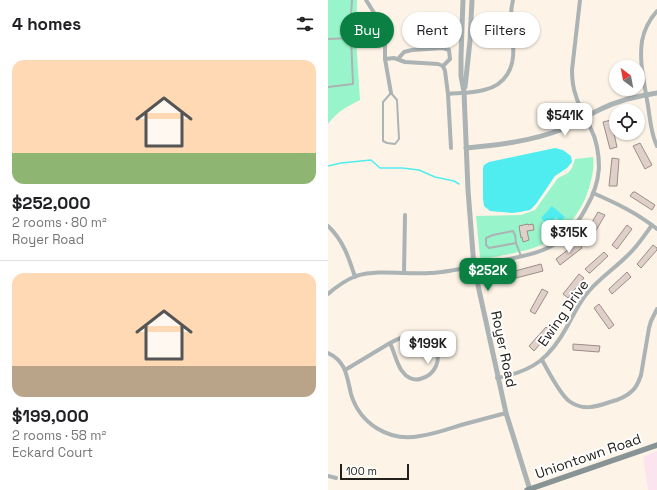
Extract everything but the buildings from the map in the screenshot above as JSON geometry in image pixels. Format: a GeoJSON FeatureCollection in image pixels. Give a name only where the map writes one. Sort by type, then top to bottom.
{"type":"FeatureCollection","features":[{"type":"Feature","properties":{"kind":"main road","name":"Uniontown Road"},"geometry":{"type":"LineString","coordinates":[[529,490],[657,445]]}},
{"type":"Feature","properties":{"kind":"street"},"geometry":{"type":"LineString","coordinates":[[366,0],[382,24],[385,32],[385,59],[391,93]]}},
{"type":"Feature","properties":{"kind":"street","name":"Royer Road"},"geometry":{"type":"LineString","coordinates":[[463,0],[461,76],[464,92],[469,216],[474,267],[506,414],[529,490]]}},
{"type":"Feature","properties":{"kind":"street","name":"Royer Road"},"geometry":{"type":"LineString","coordinates":[[464,92],[467,76],[472,0]]}},
{"type":"Feature","properties":{"kind":"street"},"geometry":{"type":"LineString","coordinates":[[448,94],[476,92],[490,89],[508,74],[513,58],[511,19],[513,0]]}},
{"type":"Feature","properties":{"kind":"street"},"geometry":{"type":"LineString","coordinates":[[328,294],[354,277],[377,273],[420,274],[443,272],[474,267],[537,252],[556,244],[564,238],[577,223],[588,205],[593,193],[599,169],[592,130],[576,97],[572,81],[573,56],[580,0]]}},
{"type":"Feature","properties":{"kind":"street"},"geometry":{"type":"LineString","coordinates":[[657,11],[646,26],[642,41],[641,58],[653,136],[657,146]]}},
{"type":"Feature","properties":{"kind":"street"},"geometry":{"type":"LineString","coordinates":[[398,59],[404,52],[412,50],[443,48],[449,50],[450,59],[443,66]]}},
{"type":"Feature","properties":{"kind":"street"},"geometry":{"type":"LineString","coordinates":[[385,59],[394,58],[405,62],[438,64],[443,66],[448,94],[450,148]]}},
{"type":"Feature","properties":{"kind":"street"},"geometry":{"type":"LineString","coordinates":[[466,148],[506,144],[562,129],[620,101],[646,94],[657,93]]}},
{"type":"Feature","properties":{"kind":"street"},"geometry":{"type":"LineString","coordinates":[[593,193],[622,206],[657,229]]}},
{"type":"Feature","properties":{"kind":"street"},"geometry":{"type":"LineString","coordinates":[[404,273],[406,215]]}},
{"type":"Feature","properties":{"kind":"street","name":"Ewing Drive"},"geometry":{"type":"LineString","coordinates":[[498,378],[516,374],[542,360],[560,339],[588,292],[628,255],[652,225]]}},
{"type":"Feature","properties":{"kind":"street"},"geometry":{"type":"LineString","coordinates":[[328,226],[338,236],[345,249],[354,277]]}},
{"type":"Feature","properties":{"kind":"street"},"geometry":{"type":"LineString","coordinates":[[542,360],[562,394],[574,405],[585,408],[593,407],[622,398],[634,390],[639,383],[648,328],[657,309]]}},
{"type":"Feature","properties":{"kind":"street"},"geometry":{"type":"LineString","coordinates":[[345,370],[390,343],[410,335],[427,338],[435,347],[437,358],[436,366],[432,374],[416,380],[405,375],[401,370],[390,343]]}},
{"type":"Feature","properties":{"kind":"street"},"geometry":{"type":"LineString","coordinates":[[328,354],[337,359],[345,370],[353,401],[361,414],[374,427],[386,434],[399,437],[419,437],[506,414]]}},
{"type":"Feature","properties":{"kind":"street"},"geometry":{"type":"LineString","coordinates":[[328,476],[336,478]]}},
{"type":"Feature","properties":{"kind":"lane"},"geometry":{"type":"LineString","coordinates":[[351,12],[352,0]]}},
{"type":"Feature","properties":{"kind":"lane"},"geometry":{"type":"LineString","coordinates":[[328,39],[340,38]]}},
{"type":"Feature","properties":{"kind":"lane"},"geometry":{"type":"LineString","coordinates":[[328,87],[353,84],[351,48]]}},
{"type":"Feature","properties":{"kind":"lane"},"geometry":{"type":"LineString","coordinates":[[391,93],[397,100],[399,139],[395,144],[387,143],[384,140],[383,102],[391,93]]}},
{"type":"Feature","properties":{"kind":"lane"},"geometry":{"type":"LineString","coordinates":[[516,243],[489,248],[486,244],[486,238],[513,231],[521,256]]}},
{"type":"Feature","properties":{"kind":"shaded area"},"geometry":{"type":"Polygon","coordinates":[[[657,451],[657,490],[648,490],[643,457],[657,451]]]}},
{"type":"Feature","properties":{"kind":"green space"},"geometry":{"type":"Polygon","coordinates":[[[328,0],[357,0],[357,12],[340,12],[340,48],[357,48],[360,100],[342,110],[328,124],[328,0]]]}},
{"type":"Feature","properties":{"kind":"green space"},"geometry":{"type":"Polygon","coordinates":[[[593,157],[592,178],[585,199],[575,217],[561,233],[549,241],[526,250],[484,259],[480,257],[476,216],[521,215],[535,210],[558,178],[568,173],[572,168],[575,159],[593,157]]]}},
{"type":"Feature","properties":{"kind":"water"},"geometry":{"type":"Polygon","coordinates":[[[555,148],[563,150],[571,156],[572,162],[567,168],[555,176],[536,204],[530,210],[512,213],[490,211],[484,206],[484,165],[489,162],[555,148]]]}},
{"type":"Feature","properties":{"kind":"water"},"geometry":{"type":"Polygon","coordinates":[[[552,206],[565,217],[560,222],[556,217],[548,225],[541,218],[552,206]]]}},
{"type":"Feature","properties":{"kind":"waterway"},"geometry":{"type":"LineString","coordinates":[[328,166],[371,160],[380,168],[419,170],[435,177],[454,181],[459,184]]}}]}
